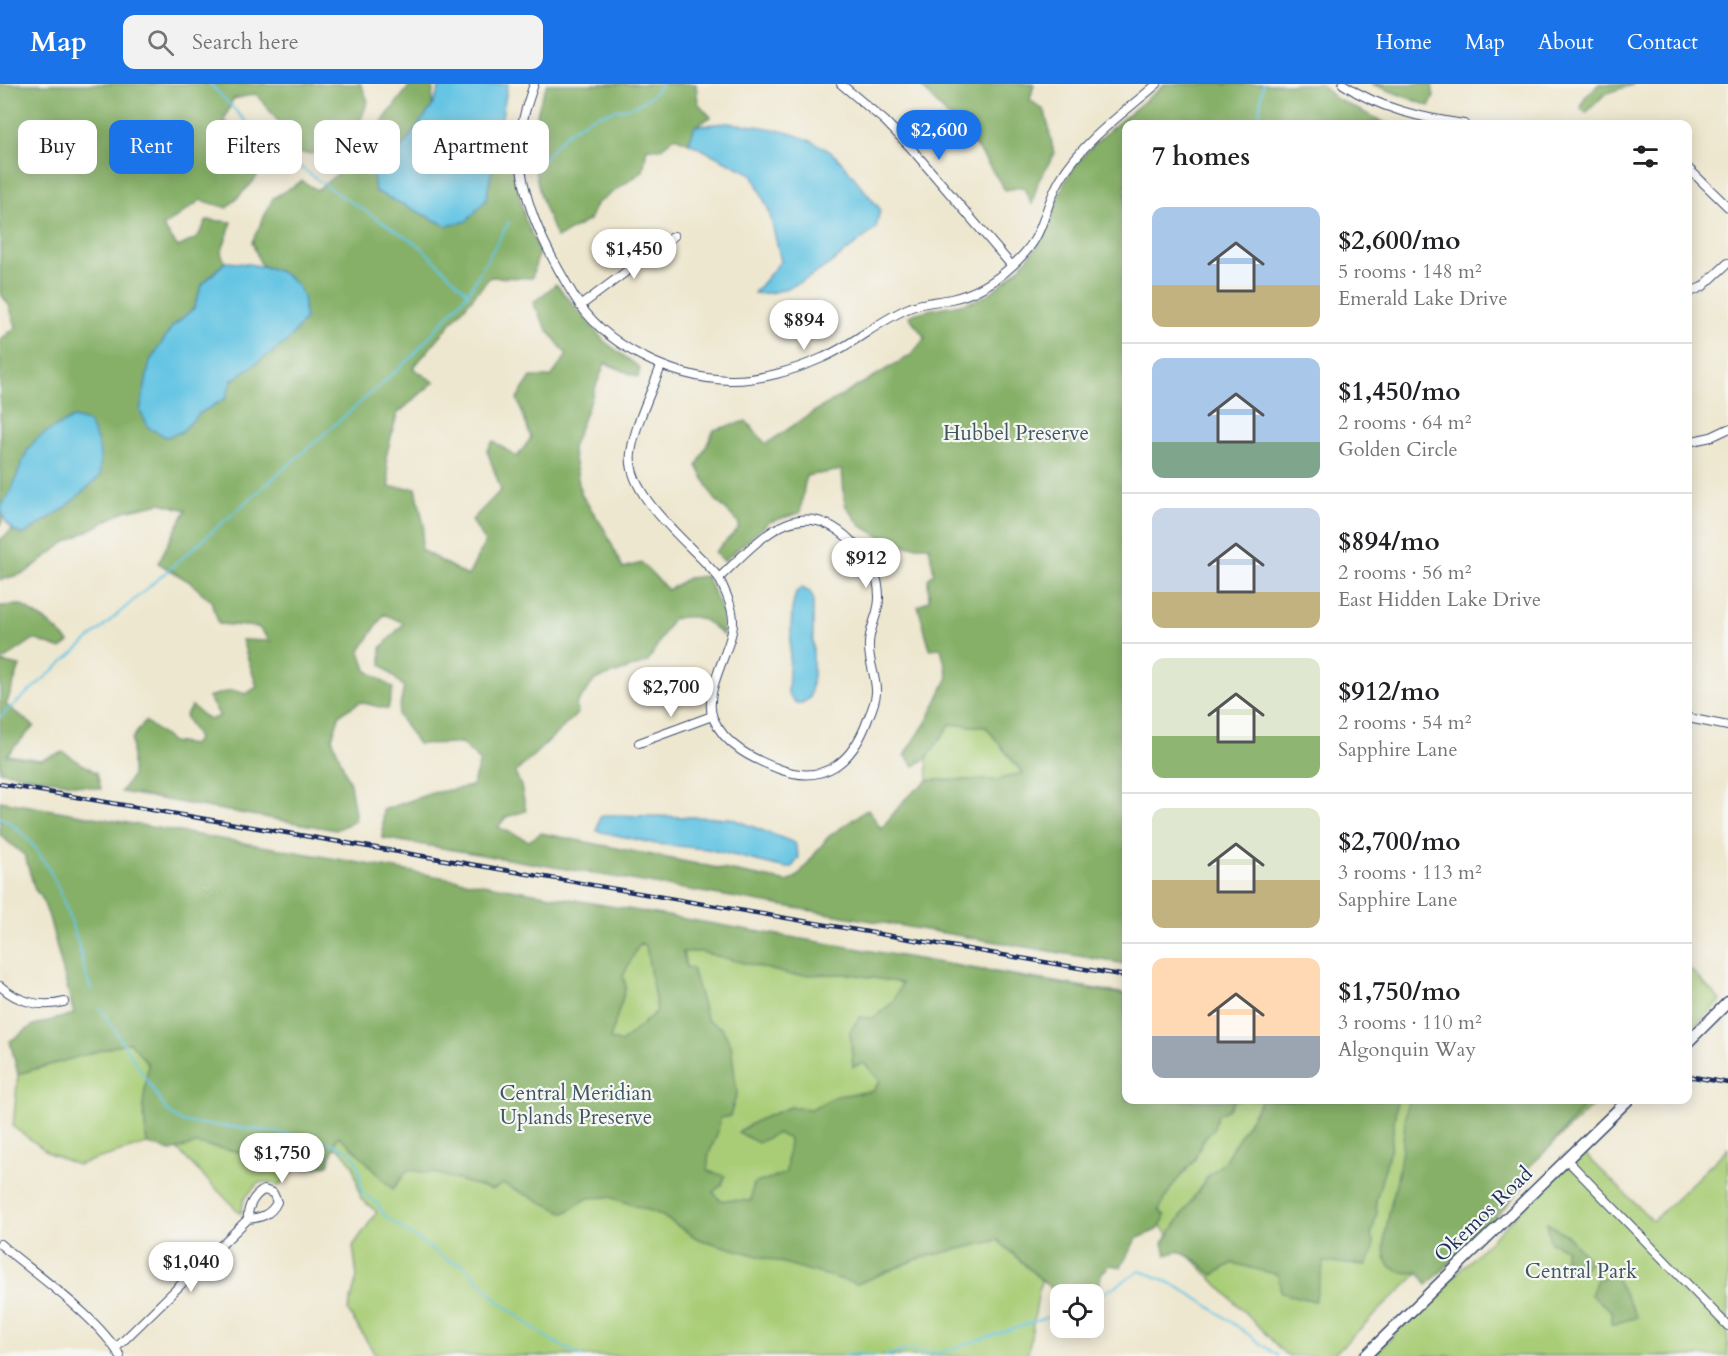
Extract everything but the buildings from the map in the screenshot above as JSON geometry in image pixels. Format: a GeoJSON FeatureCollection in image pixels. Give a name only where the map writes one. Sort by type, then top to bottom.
{"type":"FeatureCollection","features":[{"type":"Feature","properties":{"kind":"street"},"geometry":{"type":"LineString","coordinates":[[534,84],[520,138],[520,162],[525,187],[537,225],[558,270],[580,306],[610,336],[661,366],[700,376],[730,380],[800,367],[843,348],[912,306],[951,300],[985,287],[1031,248],[1040,234],[1057,185],[1082,151],[1157,84]]}},
{"type":"Feature","properties":{"kind":"street"},"geometry":{"type":"LineString","coordinates":[[841,84],[868,106],[910,147],[1012,266]]}},
{"type":"Feature","properties":{"kind":"street"},"geometry":{"type":"LineString","coordinates":[[1344,84],[1373,101],[1398,111],[1444,120]]}},
{"type":"Feature","properties":{"kind":"street"},"geometry":{"type":"LineString","coordinates":[[1692,172],[1728,207]]}},
{"type":"Feature","properties":{"kind":"street"},"geometry":{"type":"LineString","coordinates":[[580,306],[674,236]]}},
{"type":"Feature","properties":{"kind":"street"},"geometry":{"type":"LineString","coordinates":[[1692,291],[1702,287],[1728,263]]}},
{"type":"Feature","properties":{"kind":"street"},"geometry":{"type":"LineString","coordinates":[[661,366],[633,441],[631,468],[643,494],[658,513],[719,578],[733,622],[713,691],[712,716],[726,739],[738,749],[796,775],[815,775],[831,769],[848,757],[855,748],[867,722],[876,688],[868,651],[871,626],[880,598],[872,567],[845,535],[828,525],[808,519],[788,522],[763,536],[719,578]]}},
{"type":"Feature","properties":{"kind":"street"},"geometry":{"type":"LineString","coordinates":[[1692,441],[1711,437],[1728,429]]}},
{"type":"Feature","properties":{"kind":"street"},"geometry":{"type":"LineString","coordinates":[[639,743],[712,716]]}},
{"type":"Feature","properties":{"kind":"street"},"geometry":{"type":"LineString","coordinates":[[1692,719],[1728,726]]}},
{"type":"Feature","properties":{"kind":"street"},"geometry":{"type":"LineString","coordinates":[[0,986],[9,993],[41,1005],[64,1002]]}},
{"type":"Feature","properties":{"kind":"street"},"geometry":{"type":"LineString","coordinates":[[1692,1038],[1728,1002]]}},
{"type":"Feature","properties":{"kind":"street","name":"Okemos Road"},"geometry":{"type":"LineString","coordinates":[[1365,1356],[1624,1104]]}},
{"type":"Feature","properties":{"kind":"street"},"geometry":{"type":"LineString","coordinates":[[1567,1160],[1728,1326]]}},
{"type":"Feature","properties":{"kind":"street"},"geometry":{"type":"LineString","coordinates":[[0,1244],[81,1313],[118,1352],[248,1219]]}},
{"type":"Feature","properties":{"kind":"green space","name":"Hubbel Preserve"},"geometry":{"type":"Polygon","coordinates":[[[0,84],[361,84],[368,101],[361,120],[314,120],[314,154],[302,153],[302,120],[277,120],[256,94],[233,99],[224,120],[206,120],[206,174],[258,174],[227,208],[201,200],[163,227],[178,247],[197,238],[207,220],[232,222],[221,253],[225,262],[202,285],[194,308],[172,327],[181,432],[200,413],[225,399],[232,380],[287,341],[282,273],[261,265],[252,242],[273,198],[302,181],[317,190],[337,174],[374,174],[375,191],[447,226],[486,200],[491,174],[515,174],[525,219],[539,251],[532,278],[490,277],[413,368],[434,382],[397,414],[386,457],[390,487],[416,488],[424,526],[421,550],[468,576],[485,542],[472,520],[501,490],[487,450],[493,441],[517,457],[531,438],[517,398],[531,377],[551,377],[567,355],[547,329],[533,303],[556,284],[604,341],[640,368],[638,377],[605,363],[572,448],[581,494],[605,530],[623,568],[642,563],[668,590],[688,578],[706,576],[722,611],[723,635],[700,618],[672,619],[648,662],[595,680],[576,704],[578,713],[515,773],[521,786],[526,811],[506,817],[498,827],[529,841],[541,833],[788,882],[798,876],[828,837],[868,809],[881,829],[906,798],[928,780],[996,780],[1023,773],[986,727],[950,724],[927,758],[914,766],[905,755],[927,721],[948,677],[941,648],[930,649],[918,606],[929,600],[928,579],[934,573],[929,546],[897,546],[861,526],[845,505],[842,470],[806,476],[800,513],[769,522],[724,561],[715,552],[738,529],[739,523],[714,498],[697,466],[714,430],[746,421],[766,444],[812,413],[911,355],[925,338],[909,316],[972,301],[991,292],[1008,279],[1024,263],[1043,236],[1063,185],[1075,167],[1098,141],[1125,117],[1165,84],[1320,84],[1335,98],[1379,120],[1122,120],[1122,963],[383,838],[383,810],[432,793],[472,786],[480,761],[461,743],[418,744],[398,715],[404,687],[381,664],[381,648],[404,623],[384,614],[360,651],[366,670],[393,688],[388,709],[360,702],[340,714],[332,738],[350,784],[356,820],[336,830],[121,792],[132,776],[132,739],[145,721],[172,742],[193,745],[198,738],[185,716],[192,706],[209,720],[220,716],[208,697],[232,690],[246,694],[257,687],[242,640],[270,641],[258,627],[219,624],[211,601],[190,582],[158,563],[186,510],[161,503],[125,511],[63,544],[25,573],[0,580],[0,540],[12,530],[23,535],[65,508],[73,418],[30,447],[10,496],[1,506],[3,519],[0,526],[0,340],[16,327],[9,305],[0,293],[0,84]]]}},
{"type":"Feature","properties":{"kind":"green space"},"geometry":{"type":"Polygon","coordinates":[[[411,84],[433,84],[432,107],[422,120],[412,120],[412,134],[400,150],[400,120],[384,120],[411,84]]]}},
{"type":"Feature","properties":{"kind":"green space"},"geometry":{"type":"Polygon","coordinates":[[[547,84],[696,84],[698,103],[711,117],[695,126],[689,143],[675,137],[660,149],[647,148],[643,171],[596,204],[589,220],[557,238],[542,200],[536,174],[549,174],[549,120],[536,120],[547,84]]]}},
{"type":"Feature","properties":{"kind":"green space"},"geometry":{"type":"Polygon","coordinates":[[[919,84],[1034,84],[1030,100],[1045,111],[1054,154],[1038,182],[1032,204],[1023,187],[1005,190],[981,153],[919,84]]]}},
{"type":"Feature","properties":{"kind":"green space"},"geometry":{"type":"Polygon","coordinates":[[[1372,84],[1432,84],[1434,97],[1429,106],[1372,84]]]}},
{"type":"Feature","properties":{"kind":"green space"},"geometry":{"type":"Polygon","coordinates":[[[1599,84],[1634,84],[1605,94],[1586,113],[1581,109],[1584,99],[1599,84]]]}},
{"type":"Feature","properties":{"kind":"green space"},"geometry":{"type":"Polygon","coordinates":[[[21,605],[50,624],[69,642],[61,649],[34,639],[0,662],[0,606],[21,605]]]}},
{"type":"Feature","properties":{"kind":"green space"},"geometry":{"type":"Polygon","coordinates":[[[0,662],[20,666],[6,705],[34,726],[7,755],[40,760],[63,752],[97,773],[101,789],[0,771],[0,662]]]}},
{"type":"Feature","properties":{"kind":"green space"},"geometry":{"type":"Polygon","coordinates":[[[950,724],[986,727],[1023,774],[996,780],[928,780],[927,758],[950,724]]]}},
{"type":"Feature","properties":{"kind":"green space","name":"Central Meridian Uplands Preserve"},"geometry":{"type":"Polygon","coordinates":[[[0,801],[1122,994],[1122,1104],[1232,1104],[1228,1110],[1218,1114],[1214,1128],[1202,1142],[1194,1161],[1173,1185],[1159,1210],[1165,1216],[1159,1229],[1136,1239],[1121,1267],[1110,1265],[1101,1274],[1100,1284],[1050,1284],[1050,1288],[998,1240],[920,1258],[857,1284],[698,1239],[659,1214],[610,1197],[588,1198],[565,1213],[503,1184],[492,1190],[438,1174],[408,1170],[393,1189],[338,1136],[328,1165],[306,1169],[256,1155],[196,1144],[171,1151],[147,1144],[143,1105],[148,1064],[130,1042],[18,1074],[10,1041],[34,1025],[74,1014],[49,917],[41,896],[35,890],[25,856],[0,835],[0,801]],[[640,943],[623,976],[626,987],[610,1039],[621,1043],[657,1011],[646,946],[640,943]],[[683,952],[686,967],[692,968],[707,1020],[722,1028],[731,1045],[737,1093],[730,1116],[720,1118],[708,1162],[708,1171],[725,1176],[722,1185],[713,1192],[720,1200],[751,1201],[753,1184],[786,1173],[789,1139],[777,1133],[758,1143],[738,1132],[758,1120],[790,1107],[811,1109],[836,1096],[873,1091],[880,1081],[864,1063],[853,1067],[850,1031],[860,1017],[873,1018],[892,1003],[902,983],[851,974],[791,975],[701,952],[683,952]]]}},
{"type":"Feature","properties":{"kind":"green space","name":"Central Meridian Uplands Preserve"},"geometry":{"type":"Polygon","coordinates":[[[26,810],[1122,993],[1122,1104],[1594,1104],[1332,1356],[1287,1356],[960,1020],[857,1284],[920,1258],[998,1240],[1041,1280],[1026,1356],[376,1356],[348,1311],[357,1277],[353,1246],[377,1212],[361,1199],[353,1165],[340,1149],[317,1147],[279,1186],[270,1182],[258,1183],[244,1199],[241,1214],[169,1141],[143,1107],[147,1144],[77,1165],[51,1154],[13,1127],[18,1074],[44,1066],[76,1015],[26,810]]]}},
{"type":"Feature","properties":{"kind":"green space"},"geometry":{"type":"Polygon","coordinates":[[[1692,971],[1721,1001],[1692,1029],[1692,971]]]}},
{"type":"Feature","properties":{"kind":"green space"},"geometry":{"type":"Polygon","coordinates":[[[1260,1104],[1396,1104],[1391,1147],[1376,1200],[1377,1213],[1371,1236],[1374,1243],[1373,1253],[1366,1265],[1324,1262],[1315,1301],[1281,1293],[1278,1275],[1233,1263],[1213,1275],[1196,1260],[1178,1251],[1166,1255],[1163,1243],[1208,1176],[1223,1163],[1260,1104]]]}},
{"type":"Feature","properties":{"kind":"green space"},"geometry":{"type":"Polygon","coordinates":[[[1408,1104],[1586,1104],[1550,1147],[1529,1167],[1529,1180],[1481,1234],[1427,1285],[1419,1272],[1409,1273],[1394,1269],[1385,1257],[1386,1227],[1400,1165],[1408,1104]]]}},
{"type":"Feature","properties":{"kind":"green space","name":"Central Park"},"geometry":{"type":"Polygon","coordinates":[[[1728,1148],[1728,1356],[1372,1356],[1582,1151],[1653,1221],[1728,1148]]]}},
{"type":"Feature","properties":{"kind":"green space"},"geometry":{"type":"Polygon","coordinates":[[[1547,1223],[1567,1235],[1591,1261],[1578,1273],[1565,1268],[1565,1248],[1550,1242],[1547,1223]]]}},
{"type":"Feature","properties":{"kind":"green space"},"geometry":{"type":"Polygon","coordinates":[[[1614,1274],[1637,1317],[1611,1325],[1611,1311],[1591,1295],[1597,1279],[1614,1274]]]}},
{"type":"Feature","properties":{"kind":"water"},"geometry":{"type":"Polygon","coordinates":[[[441,84],[508,84],[501,120],[422,120],[432,107],[441,84]]]}},
{"type":"Feature","properties":{"kind":"water"},"geometry":{"type":"Polygon","coordinates":[[[727,123],[782,131],[808,139],[832,153],[880,209],[876,229],[834,261],[802,281],[769,293],[754,293],[781,261],[769,211],[752,174],[689,143],[695,126],[727,123]]]}},
{"type":"Feature","properties":{"kind":"water"},"geometry":{"type":"Polygon","coordinates":[[[412,134],[412,174],[491,174],[486,200],[467,221],[447,226],[375,191],[373,174],[400,174],[400,150],[412,134]]]}},
{"type":"Feature","properties":{"kind":"water"},"geometry":{"type":"Polygon","coordinates":[[[225,262],[258,265],[288,277],[302,294],[305,319],[288,341],[232,380],[225,399],[200,413],[181,432],[166,437],[149,428],[140,411],[150,361],[172,327],[194,308],[202,285],[225,262]]]}},
{"type":"Feature","properties":{"kind":"water"},"geometry":{"type":"Polygon","coordinates":[[[73,418],[88,422],[95,435],[100,455],[99,477],[65,508],[23,535],[7,524],[0,506],[10,492],[26,454],[34,442],[73,418]]]}},
{"type":"Feature","properties":{"kind":"water"},"geometry":{"type":"Polygon","coordinates":[[[802,588],[810,592],[813,598],[813,675],[810,698],[802,703],[796,703],[788,694],[792,609],[796,592],[802,588]]]}},
{"type":"Feature","properties":{"kind":"water"},"geometry":{"type":"Polygon","coordinates":[[[607,815],[730,818],[795,843],[799,857],[792,867],[786,868],[707,849],[656,844],[597,831],[600,817],[607,815]]]}},
{"type":"Feature","properties":{"kind":"waterway"},"geometry":{"type":"LineString","coordinates":[[210,84],[264,140],[329,188],[420,246],[467,292]]}},
{"type":"Feature","properties":{"kind":"waterway"},"geometry":{"type":"LineString","coordinates":[[549,153],[578,125],[595,116],[634,106],[653,94],[662,84]]}},
{"type":"Feature","properties":{"kind":"waterway"},"geometry":{"type":"LineString","coordinates":[[1258,120],[1263,84]]}},
{"type":"Feature","properties":{"kind":"waterway"},"geometry":{"type":"LineString","coordinates":[[0,717],[411,358],[468,293],[509,222]]}},
{"type":"Feature","properties":{"kind":"waterway"},"geometry":{"type":"LineString","coordinates":[[0,817],[15,827],[40,854],[58,887],[79,946],[91,989]]}},
{"type":"Feature","properties":{"kind":"waterway"},"geometry":{"type":"LineString","coordinates":[[100,1008],[167,1111],[182,1122],[297,1135],[339,1146],[351,1153],[358,1166],[362,1193],[377,1203],[385,1216],[447,1260],[464,1265],[497,1300],[550,1340],[581,1356]]}},
{"type":"Feature","properties":{"kind":"waterway"},"geometry":{"type":"LineString","coordinates":[[1104,1293],[1140,1271],[1195,1297],[1278,1356]]}},
{"type":"Feature","properties":{"kind":"waterway"},"geometry":{"type":"LineString","coordinates":[[885,1356],[906,1350],[940,1353],[1050,1316]]}},
{"type":"Feature","properties":{"kind":"waterway"},"geometry":{"type":"LineString","coordinates":[[844,1356],[851,1353],[876,1356]]}},
{"type":"Feature","properties":{"kind":"railway"},"geometry":{"type":"LineString","coordinates":[[0,784],[1122,975]]}},
{"type":"Feature","properties":{"kind":"railway"},"geometry":{"type":"LineString","coordinates":[[1692,1077],[1728,1083]]}}]}
